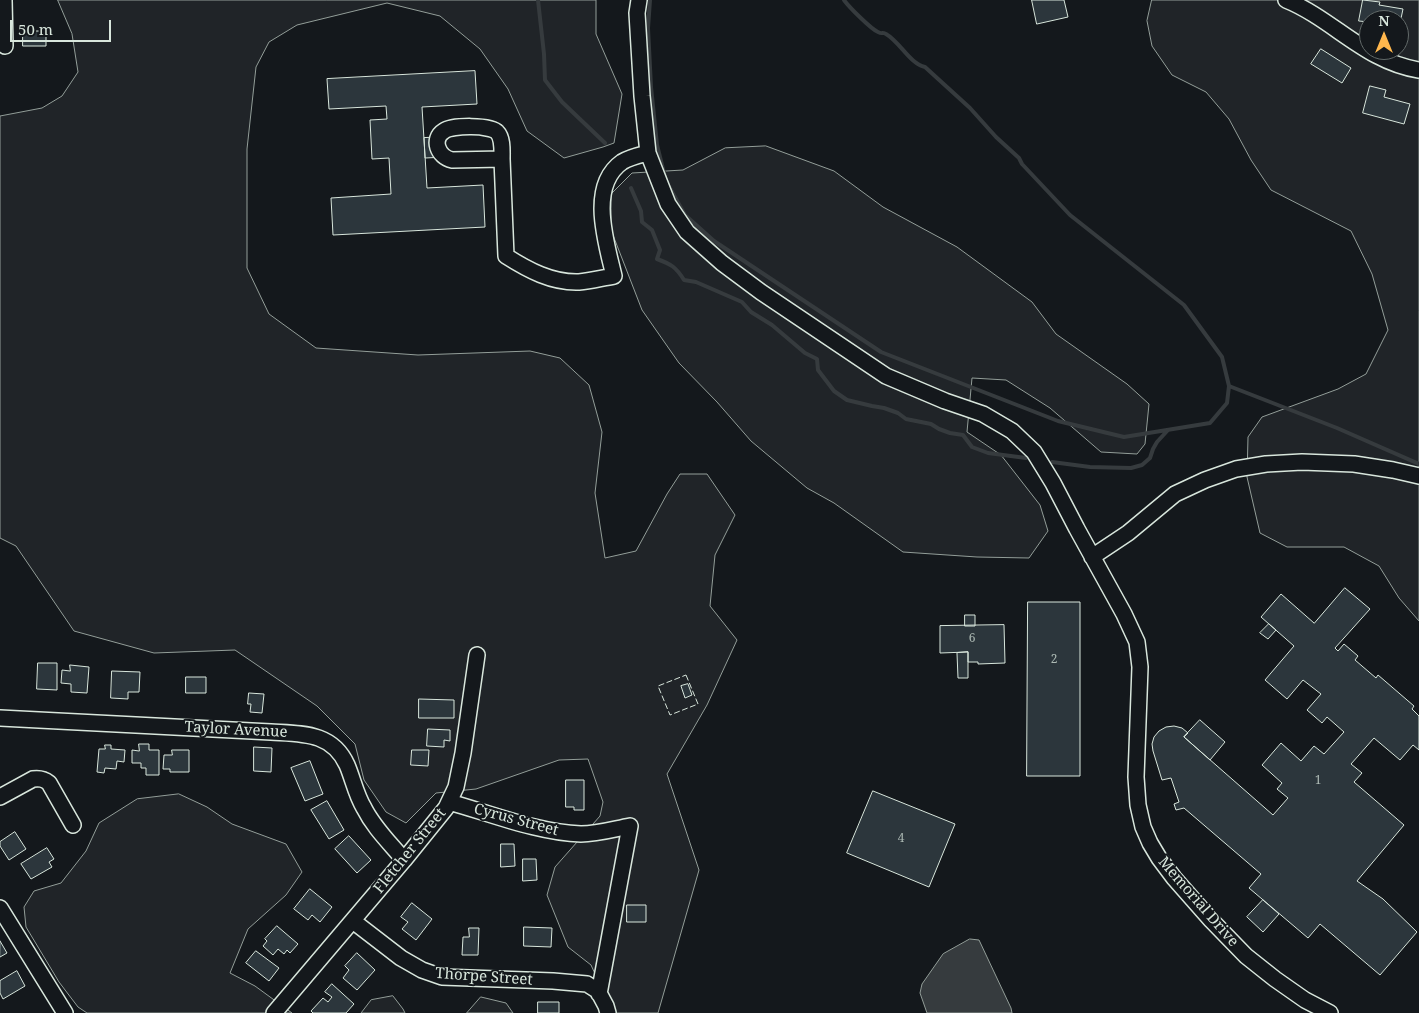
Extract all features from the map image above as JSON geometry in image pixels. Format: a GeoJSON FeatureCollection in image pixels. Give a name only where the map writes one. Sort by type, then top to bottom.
{"type":"FeatureCollection","features":[{"type":"Feature","properties":{"kind":"street"},"geometry":{"type":"LineString","coordinates":[[4,0],[4,46]]}},
{"type":"Feature","properties":{"kind":"street","name":"Memorial Drive"},"geometry":{"type":"LineString","coordinates":[[639,0],[642,96],[648,153],[668,204],[687,232],[722,263],[761,292],[886,376],[945,401],[983,414],[1012,431],[1034,452],[1118,602],[1137,642],[1140,667],[1136,777],[1138,805],[1143,827],[1150,843],[1174,878],[1246,956],[1305,1000],[1330,1013]]}},
{"type":"Feature","properties":{"kind":"street"},"geometry":{"type":"LineString","coordinates":[[1286,0],[1320,18],[1349,40],[1371,53],[1394,63],[1419,70]]}},
{"type":"Feature","properties":{"kind":"street"},"geometry":{"type":"LineString","coordinates":[[502,159],[506,256],[533,272],[556,280],[579,282],[614,276],[605,239],[602,210],[603,191],[611,174],[622,162],[648,153]]}},
{"type":"Feature","properties":{"kind":"street"},"geometry":{"type":"LineString","coordinates":[[1092,557],[1128,533],[1175,494],[1205,480],[1236,469],[1266,464],[1302,462],[1354,464],[1419,476]]}},
{"type":"Feature","properties":{"kind":"street","name":"Fletcher Street"},"geometry":{"type":"LineString","coordinates":[[274,1013],[404,860],[450,802],[456,786],[463,753],[477,655]]}},
{"type":"Feature","properties":{"kind":"street","name":"Taylor Avenue"},"geometry":{"type":"LineString","coordinates":[[0,718],[302,734],[322,739],[338,750],[346,764],[369,819],[404,860]]}},
{"type":"Feature","properties":{"kind":"street"},"geometry":{"type":"LineString","coordinates":[[0,797],[33,779],[39,778],[49,783],[73,824]]}},
{"type":"Feature","properties":{"kind":"street","name":"Cyrus Street"},"geometry":{"type":"LineString","coordinates":[[450,802],[536,827],[562,832],[582,834],[630,826],[599,994]]}},
{"type":"Feature","properties":{"kind":"street"},"geometry":{"type":"LineString","coordinates":[[0,908],[65,1013]]}},
{"type":"Feature","properties":{"kind":"street","name":"Thorpe Street"},"geometry":{"type":"LineString","coordinates":[[353,921],[401,958],[432,974],[587,984],[598,991],[599,994]]}},
{"type":"Feature","properties":{"kind":"street"},"geometry":{"type":"LineString","coordinates":[[599,994],[608,1013]]}},
{"type":"Feature","properties":{"kind":"shaded area"},"geometry":{"type":"Polygon","coordinates":[[[58,0],[596,0],[596,34],[622,94],[614,143],[564,158],[527,131],[508,89],[480,49],[440,16],[387,3],[297,25],[269,42],[256,67],[247,149],[247,268],[269,314],[316,348],[418,355],[530,351],[560,358],[589,385],[602,432],[595,493],[605,558],[636,551],[680,474],[707,474],[735,515],[715,555],[710,606],[737,640],[707,705],[667,774],[699,870],[658,1013],[613,1013],[591,965],[568,947],[547,895],[555,867],[600,816],[603,802],[588,759],[559,760],[476,789],[436,793],[406,823],[386,812],[364,780],[355,744],[317,706],[235,650],[154,653],[74,631],[16,546],[0,538],[0,116],[42,108],[62,96],[78,72],[72,34],[58,0]]]}},
{"type":"Feature","properties":{"kind":"shaded area"},"geometry":{"type":"Polygon","coordinates":[[[1152,0],[1419,0],[1419,621],[1399,598],[1379,566],[1344,547],[1287,547],[1260,533],[1247,477],[1248,437],[1262,417],[1338,389],[1366,374],[1388,330],[1372,274],[1351,231],[1271,190],[1251,160],[1229,119],[1206,92],[1172,75],[1152,46],[1147,21],[1152,0]]]}},
{"type":"Feature","properties":{"kind":"shaded area"},"geometry":{"type":"Polygon","coordinates":[[[766,146],[834,171],[883,207],[957,247],[1032,302],[1056,334],[1127,384],[1149,404],[1145,444],[1137,454],[1101,452],[1050,408],[1006,380],[972,378],[967,432],[1001,455],[1040,505],[1048,531],[1029,558],[903,552],[834,503],[807,488],[751,441],[679,363],[642,310],[611,230],[611,194],[632,173],[683,170],[725,148],[766,146]]]}},
{"type":"Feature","properties":{"kind":"shaded area"},"geometry":{"type":"Polygon","coordinates":[[[179,794],[207,807],[232,824],[286,844],[302,872],[286,895],[248,929],[230,973],[255,986],[292,1013],[87,1013],[78,1007],[59,982],[26,927],[24,907],[34,891],[61,883],[86,851],[99,823],[137,799],[179,794]]]}},
{"type":"Feature","properties":{"kind":"shaded area"},"geometry":{"type":"Polygon","coordinates":[[[970,939],[979,940],[1012,1013],[927,1013],[920,993],[922,984],[943,954],[970,939]]]}},
{"type":"Feature","properties":{"kind":"shaded area"},"geometry":{"type":"Polygon","coordinates":[[[393,996],[405,1013],[361,1013],[371,1000],[393,996]]]}},
{"type":"Feature","properties":{"kind":"shaded area"},"geometry":{"type":"Polygon","coordinates":[[[481,997],[506,1003],[513,1013],[467,1013],[481,997]]]}},
{"type":"Feature","properties":{"kind":"building"},"geometry":{"type":"Polygon","coordinates":[[[1032,0],[1064,0],[1068,17],[1037,24],[1032,0]]]}},
{"type":"Feature","properties":{"kind":"building"},"geometry":{"type":"Polygon","coordinates":[[[1363,0],[1380,2],[1379,5],[1403,9],[1403,10],[1361,10],[1363,0]]]}},
{"type":"Feature","properties":{"kind":"building"},"geometry":{"type":"Polygon","coordinates":[[[23,31],[46,31],[46,46],[23,46],[23,31]]]}},
{"type":"Feature","properties":{"kind":"building"},"geometry":{"type":"Polygon","coordinates":[[[1321,49],[1351,68],[1342,83],[1311,64],[1321,49]]]}},
{"type":"Feature","properties":{"kind":"building"},"geometry":{"type":"Polygon","coordinates":[[[475,71],[477,104],[422,107],[427,188],[483,185],[485,227],[333,235],[331,198],[391,194],[389,158],[372,159],[370,120],[387,119],[386,106],[329,109],[327,79],[475,71]]]}},
{"type":"Feature","properties":{"kind":"building"},"geometry":{"type":"Polygon","coordinates":[[[1370,86],[1386,90],[1384,97],[1410,104],[1404,124],[1363,113],[1370,86]]]}},
{"type":"Feature","properties":{"kind":"building"},"geometry":{"type":"Polygon","coordinates":[[[445,137],[446,157],[425,158],[424,138],[445,137]]]}},
{"type":"Feature","properties":{"kind":"building"},"geometry":{"type":"Polygon","coordinates":[[[1345,588],[1370,609],[1335,648],[1338,651],[1344,644],[1358,656],[1355,660],[1376,678],[1378,675],[1414,706],[1412,709],[1419,716],[1419,750],[1413,745],[1400,760],[1374,738],[1351,764],[1362,773],[1354,782],[1404,825],[1357,881],[1383,899],[1417,932],[1380,975],[1320,924],[1308,938],[1249,888],[1261,874],[1184,808],[1176,810],[1174,804],[1179,802],[1171,778],[1162,780],[1152,744],[1154,737],[1166,727],[1182,728],[1188,733],[1184,737],[1273,815],[1288,798],[1277,789],[1282,783],[1262,765],[1281,743],[1301,761],[1314,746],[1324,754],[1344,732],[1327,717],[1322,723],[1307,710],[1321,694],[1303,680],[1287,699],[1265,680],[1294,646],[1261,617],[1281,594],[1314,623],[1345,588]]]}},
{"type":"Feature","properties":{"kind":"building"},"geometry":{"type":"Polygon","coordinates":[[[1028,602],[1080,602],[1080,776],[1027,776],[1028,602]]]}},
{"type":"Feature","properties":{"kind":"building"},"geometry":{"type":"Polygon","coordinates":[[[965,615],[975,615],[975,626],[965,626],[965,615]]]}},
{"type":"Feature","properties":{"kind":"building"},"geometry":{"type":"Polygon","coordinates":[[[1269,624],[1276,630],[1268,639],[1260,633],[1269,624]]]}},
{"type":"Feature","properties":{"kind":"building"},"geometry":{"type":"Polygon","coordinates":[[[1004,625],[1005,663],[978,664],[978,662],[968,662],[968,652],[940,653],[940,626],[1004,625]]]}},
{"type":"Feature","properties":{"kind":"building"},"geometry":{"type":"Polygon","coordinates":[[[968,652],[968,678],[958,678],[957,653],[968,652]]]}},
{"type":"Feature","properties":{"kind":"building"},"geometry":{"type":"Polygon","coordinates":[[[38,663],[57,663],[57,690],[37,689],[38,663]]]}},
{"type":"Feature","properties":{"kind":"building"},"geometry":{"type":"Polygon","coordinates":[[[70,665],[89,667],[87,693],[71,692],[71,684],[61,683],[62,670],[70,671],[70,665]]]}},
{"type":"Feature","properties":{"kind":"building"},"geometry":{"type":"Polygon","coordinates":[[[112,671],[140,672],[139,692],[128,692],[128,699],[111,698],[112,671]]]}},
{"type":"Feature","properties":{"kind":"building"},"geometry":{"type":"Polygon","coordinates":[[[186,677],[206,677],[206,693],[186,693],[186,677]]]}},
{"type":"Feature","properties":{"kind":"building"},"geometry":{"type":"Polygon","coordinates":[[[688,684],[692,695],[685,698],[681,686],[688,684]]]}},
{"type":"Feature","properties":{"kind":"building"},"geometry":{"type":"Polygon","coordinates":[[[249,693],[264,694],[262,713],[250,712],[251,704],[248,704],[249,693]]]}},
{"type":"Feature","properties":{"kind":"building"},"geometry":{"type":"Polygon","coordinates":[[[419,699],[454,700],[454,718],[419,718],[419,699]]]}},
{"type":"Feature","properties":{"kind":"building"},"geometry":{"type":"Polygon","coordinates":[[[1200,720],[1225,742],[1210,760],[1184,737],[1200,720]]]}},
{"type":"Feature","properties":{"kind":"building"},"geometry":{"type":"Polygon","coordinates":[[[428,729],[450,730],[450,741],[444,740],[444,747],[427,746],[428,729]]]}},
{"type":"Feature","properties":{"kind":"building"},"geometry":{"type":"Polygon","coordinates":[[[139,744],[149,744],[149,750],[159,750],[159,775],[146,775],[146,768],[141,768],[141,763],[132,763],[132,750],[139,751],[139,744]]]}},
{"type":"Feature","properties":{"kind":"building"},"geometry":{"type":"Polygon","coordinates":[[[105,745],[111,745],[111,749],[125,750],[124,762],[117,761],[116,769],[105,768],[104,773],[97,772],[99,749],[105,749],[105,745]]]}},
{"type":"Feature","properties":{"kind":"building"},"geometry":{"type":"Polygon","coordinates":[[[254,747],[272,748],[271,772],[254,771],[254,747]]]}},
{"type":"Feature","properties":{"kind":"building"},"geometry":{"type":"Polygon","coordinates":[[[172,750],[189,750],[189,772],[170,772],[170,769],[163,769],[164,755],[172,755],[172,750]]]}},
{"type":"Feature","properties":{"kind":"building"},"geometry":{"type":"Polygon","coordinates":[[[412,750],[429,750],[428,766],[411,765],[412,750]]]}},
{"type":"Feature","properties":{"kind":"building"},"geometry":{"type":"Polygon","coordinates":[[[310,761],[323,794],[305,801],[291,768],[310,761]]]}},
{"type":"Feature","properties":{"kind":"building"},"geometry":{"type":"Polygon","coordinates":[[[566,780],[584,780],[584,810],[574,810],[574,807],[566,807],[566,780]]]}},
{"type":"Feature","properties":{"kind":"building"},"geometry":{"type":"Polygon","coordinates":[[[873,791],[955,824],[929,887],[847,853],[873,791]]]}},
{"type":"Feature","properties":{"kind":"building"},"geometry":{"type":"Polygon","coordinates":[[[327,801],[344,830],[329,839],[311,810],[327,801]]]}},
{"type":"Feature","properties":{"kind":"building"},"geometry":{"type":"Polygon","coordinates":[[[15,832],[26,849],[9,860],[0,846],[0,842],[15,832]]]}},
{"type":"Feature","properties":{"kind":"building"},"geometry":{"type":"Polygon","coordinates":[[[349,836],[371,860],[357,873],[335,849],[349,836]]]}},
{"type":"Feature","properties":{"kind":"building"},"geometry":{"type":"Polygon","coordinates":[[[501,844],[514,844],[515,866],[501,867],[501,844]]]}},
{"type":"Feature","properties":{"kind":"building"},"geometry":{"type":"Polygon","coordinates":[[[47,848],[54,859],[49,862],[52,867],[31,879],[21,864],[47,848]]]}},
{"type":"Feature","properties":{"kind":"building"},"geometry":{"type":"Polygon","coordinates":[[[523,859],[536,859],[537,880],[523,881],[523,859]]]}},
{"type":"Feature","properties":{"kind":"building"},"geometry":{"type":"Polygon","coordinates":[[[310,889],[332,907],[320,922],[312,915],[308,920],[294,909],[310,889]]]}},
{"type":"Feature","properties":{"kind":"building"},"geometry":{"type":"Polygon","coordinates":[[[1263,900],[1279,914],[1263,932],[1247,917],[1263,900]]]}},
{"type":"Feature","properties":{"kind":"building"},"geometry":{"type":"Polygon","coordinates":[[[412,903],[432,919],[416,940],[402,929],[408,922],[401,917],[412,903]]]}},
{"type":"Feature","properties":{"kind":"building"},"geometry":{"type":"Polygon","coordinates":[[[627,905],[646,905],[646,922],[627,922],[627,905]]]}},
{"type":"Feature","properties":{"kind":"building"},"geometry":{"type":"Polygon","coordinates":[[[277,926],[298,944],[290,953],[287,950],[284,954],[278,949],[273,955],[263,946],[267,941],[265,939],[277,926]]]}},
{"type":"Feature","properties":{"kind":"building"},"geometry":{"type":"Polygon","coordinates":[[[524,927],[552,928],[551,947],[524,946],[524,927]]]}},
{"type":"Feature","properties":{"kind":"building"},"geometry":{"type":"Polygon","coordinates":[[[469,928],[479,928],[478,955],[462,955],[463,937],[469,937],[469,928]]]}},
{"type":"Feature","properties":{"kind":"building"},"geometry":{"type":"Polygon","coordinates":[[[0,941],[7,953],[0,957],[0,941]]]}},
{"type":"Feature","properties":{"kind":"building"},"geometry":{"type":"Polygon","coordinates":[[[256,951],[279,968],[269,981],[246,963],[256,951]]]}},
{"type":"Feature","properties":{"kind":"building"},"geometry":{"type":"Polygon","coordinates":[[[357,953],[375,970],[357,990],[343,978],[349,970],[345,966],[357,953]]]}},
{"type":"Feature","properties":{"kind":"building"},"geometry":{"type":"Polygon","coordinates":[[[17,971],[25,986],[3,999],[0,993],[0,981],[17,971]]]}},
{"type":"Feature","properties":{"kind":"building"},"geometry":{"type":"Polygon","coordinates":[[[332,984],[354,1004],[346,1013],[313,1013],[311,1011],[323,998],[328,1002],[332,997],[325,992],[332,984]]]}},
{"type":"Feature","properties":{"kind":"building"},"geometry":{"type":"Polygon","coordinates":[[[538,1002],[559,1002],[559,1013],[538,1013],[538,1002]]]}},
{"type":"Feature","properties":{"kind":"waterway"},"geometry":{"type":"LineString","coordinates":[[538,0],[545,80],[562,102],[605,143]]}},
{"type":"Feature","properties":{"kind":"waterway"},"geometry":{"type":"LineString","coordinates":[[650,0],[648,28],[651,87],[657,145],[666,181],[685,215],[714,241],[881,352],[1058,421],[1124,437],[1210,423],[1227,403],[1229,386],[1222,357],[1184,305],[1070,215],[1022,164],[1019,158],[996,137],[970,108],[925,67],[915,62],[896,42],[884,33],[870,27],[844,0]]}},
{"type":"Feature","properties":{"kind":"waterway"},"geometry":{"type":"LineString","coordinates":[[631,188],[641,211],[642,222],[652,230],[660,250],[657,259],[673,266],[684,280],[696,282],[742,302],[751,312],[772,325],[805,353],[817,359],[818,370],[834,391],[847,400],[884,408],[898,413],[906,419],[931,424],[950,433],[963,435],[972,447],[988,453],[1026,458]]}},
{"type":"Feature","properties":{"kind":"waterway"},"geometry":{"type":"LineString","coordinates":[[1229,386],[1337,428],[1419,464]]}},
{"type":"Feature","properties":{"kind":"waterway"},"geometry":{"type":"LineString","coordinates":[[1052,462],[1090,467],[1131,468],[1142,465],[1150,458],[1157,442],[1168,430]]}},
{"type":"Feature","properties":{"kind":"fence"},"geometry":{"type":"LineString","coordinates":[[686,675],[698,704],[670,715],[658,686],[686,675]]}}]}
